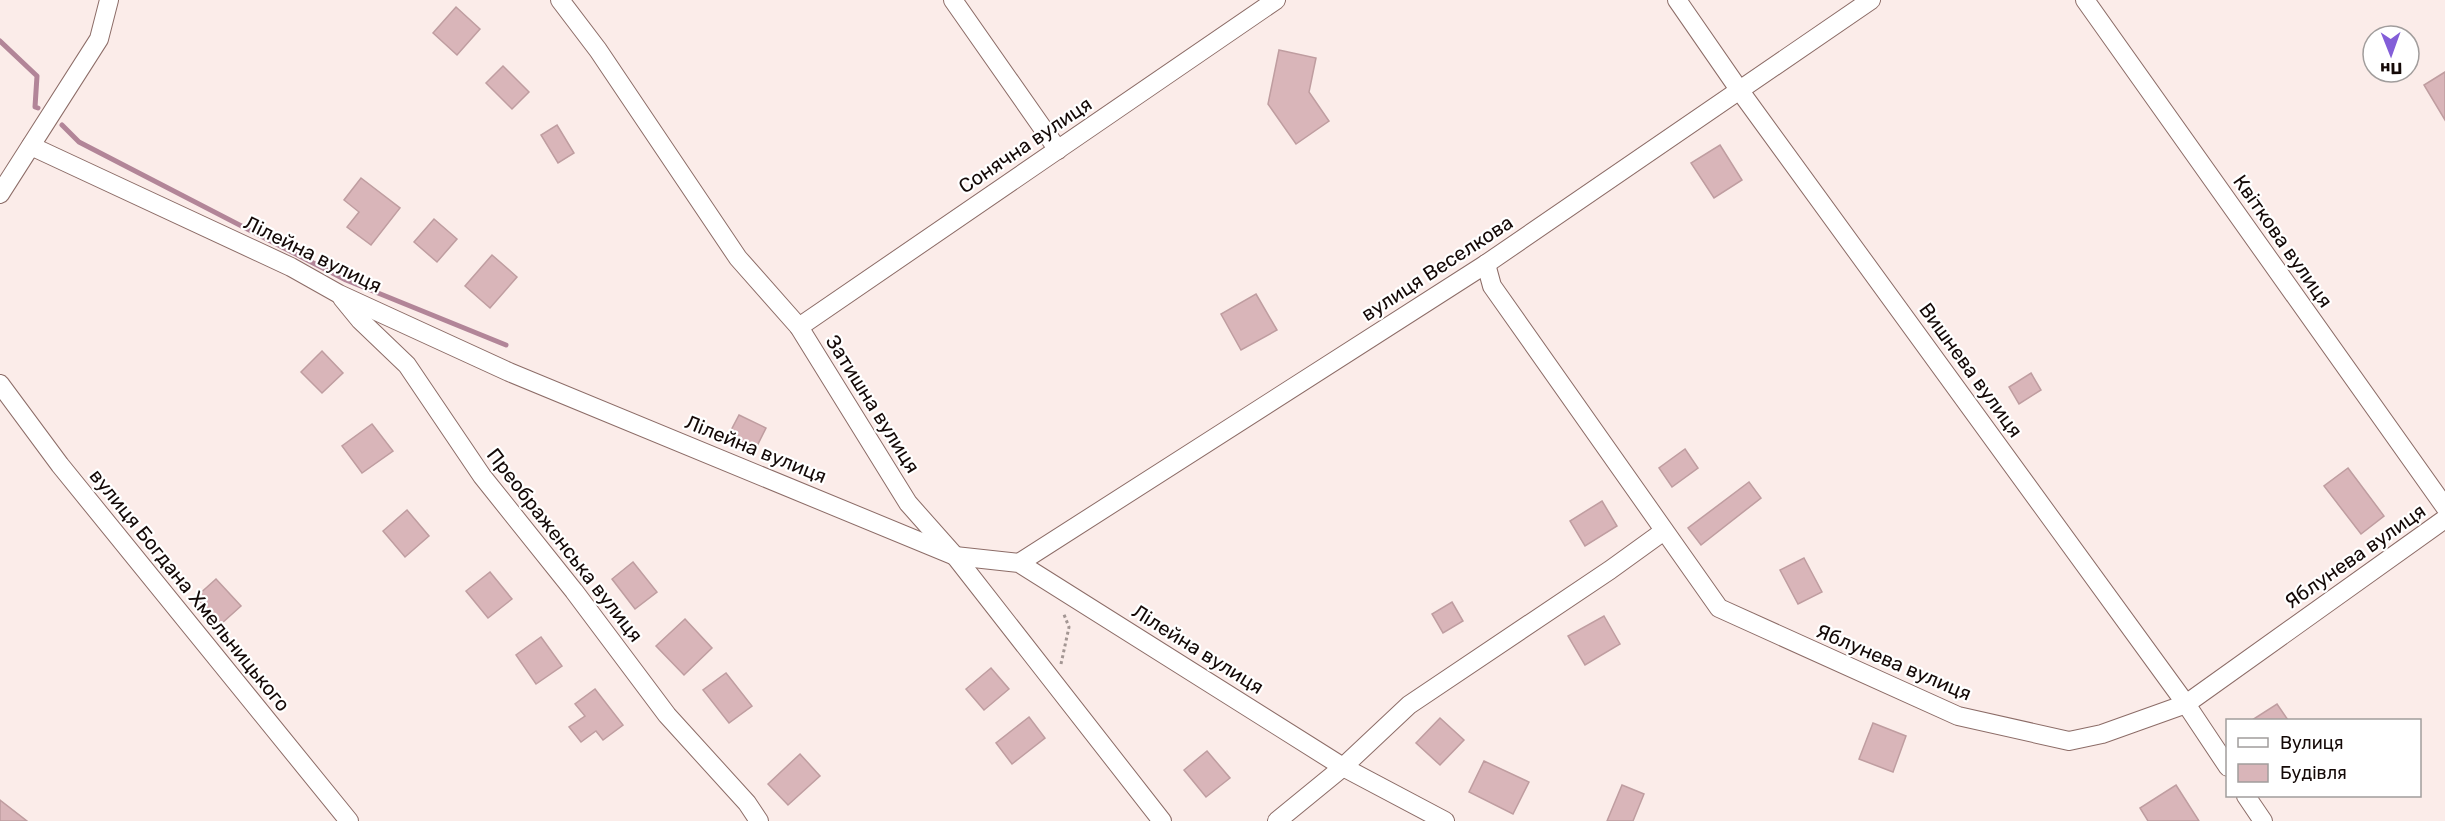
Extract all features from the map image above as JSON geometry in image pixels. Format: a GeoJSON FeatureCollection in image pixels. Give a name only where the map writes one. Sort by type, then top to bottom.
{"type":"FeatureCollection","features":[{"type":"Feature","properties":{"kind":"street"},"geometry":{"type":"LineString","coordinates":[[0,194],[99,39],[109,0]]}},
{"type":"Feature","properties":{"kind":"street","name":"Затишна вулиця"},"geometry":{"type":"LineString","coordinates":[[560,0],[598,50],[738,258],[799,327],[908,503],[955,556],[1162,821]]}},
{"type":"Feature","properties":{"kind":"street"},"geometry":{"type":"LineString","coordinates":[[953,0],[1058,150]]}},
{"type":"Feature","properties":{"kind":"street","name":"Сонячна вулиця"},"geometry":{"type":"LineString","coordinates":[[799,327],[1276,0]]}},
{"type":"Feature","properties":{"kind":"street","name":"Вишнева вулиця"},"geometry":{"type":"LineString","coordinates":[[1677,0],[1740,91],[2186,704],[2226,764]]}},
{"type":"Feature","properties":{"kind":"street","name":"вулиця Веселкова"},"geometry":{"type":"LineString","coordinates":[[1019,563],[1486,264],[1871,0]]}},
{"type":"Feature","properties":{"kind":"street","name":"Квіткова вулиця"},"geometry":{"type":"LineString","coordinates":[[2085,0],[2445,507]]}},
{"type":"Feature","properties":{"kind":"street","name":"Лілейна вулиця"},"geometry":{"type":"LineString","coordinates":[[31,146],[291,267],[339,294],[509,372],[955,556],[1019,563],[1343,767],[1445,821]]}},
{"type":"Feature","properties":{"kind":"street","name":"Яблунева вулиця"},"geometry":{"type":"LineString","coordinates":[[1486,264],[1492,286],[1719,608],[1958,716],[2069,741],[2102,734],[2186,704],[2445,519]]}},
{"type":"Feature","properties":{"kind":"street","name":"Преображенська вулиця"},"geometry":{"type":"LineString","coordinates":[[339,294],[360,320],[407,365],[482,476],[574,591],[667,715],[747,803],[759,821]]}},
{"type":"Feature","properties":{"kind":"street","name":"вулиця Богдана Хмельницького"},"geometry":{"type":"LineString","coordinates":[[0,384],[60,465],[349,821]]}},
{"type":"Feature","properties":{"kind":"street"},"geometry":{"type":"LineString","coordinates":[[1277,821],[1343,767],[1409,705],[1600,577],[1664,531]]}},
{"type":"Feature","properties":{"kind":"street"},"geometry":{"type":"LineString","coordinates":[[2247,797],[2263,821]]}},
{"type":"Feature","properties":{"kind":"building"},"geometry":{"type":"Polygon","coordinates":[[[456,7],[480,29],[457,55],[433,33],[456,7]]]}},
{"type":"Feature","properties":{"kind":"building"},"geometry":{"type":"Polygon","coordinates":[[[1279,50],[1316,58],[1309,92],[1329,121],[1296,144],[1268,104],[1279,50]]]}},
{"type":"Feature","properties":{"kind":"building"},"geometry":{"type":"Polygon","coordinates":[[[503,66],[529,92],[512,109],[486,83],[503,66]]]}},
{"type":"Feature","properties":{"kind":"building"},"geometry":{"type":"Polygon","coordinates":[[[2445,72],[2445,120],[2424,85],[2445,72]]]}},
{"type":"Feature","properties":{"kind":"building"},"geometry":{"type":"Polygon","coordinates":[[[557,125],[574,153],[558,163],[541,135],[557,125]]]}},
{"type":"Feature","properties":{"kind":"building"},"geometry":{"type":"Polygon","coordinates":[[[1720,145],[1742,180],[1714,198],[1691,163],[1720,145]]]}},
{"type":"Feature","properties":{"kind":"building"},"geometry":{"type":"Polygon","coordinates":[[[361,178],[400,208],[371,245],[347,227],[359,212],[344,200],[361,178]]]}},
{"type":"Feature","properties":{"kind":"building"},"geometry":{"type":"Polygon","coordinates":[[[434,219],[457,239],[437,262],[414,242],[434,219]]]}},
{"type":"Feature","properties":{"kind":"building"},"geometry":{"type":"Polygon","coordinates":[[[492,255],[517,277],[490,308],[465,286],[492,255]]]}},
{"type":"Feature","properties":{"kind":"building"},"geometry":{"type":"Polygon","coordinates":[[[1256,294],[1277,330],[1241,350],[1221,314],[1256,294]]]}},
{"type":"Feature","properties":{"kind":"building"},"geometry":{"type":"Polygon","coordinates":[[[322,351],[343,373],[322,393],[301,372],[322,351]]]}},
{"type":"Feature","properties":{"kind":"building"},"geometry":{"type":"Polygon","coordinates":[[[2031,373],[2041,390],[2019,404],[2009,387],[2031,373]]]}},
{"type":"Feature","properties":{"kind":"building"},"geometry":{"type":"Polygon","coordinates":[[[739,415],[766,428],[754,452],[727,438],[739,415]]]}},
{"type":"Feature","properties":{"kind":"building"},"geometry":{"type":"Polygon","coordinates":[[[372,424],[393,451],[362,473],[342,446],[372,424]]]}},
{"type":"Feature","properties":{"kind":"building"},"geometry":{"type":"Polygon","coordinates":[[[1685,449],[1698,468],[1672,487],[1659,468],[1685,449]]]}},
{"type":"Feature","properties":{"kind":"building"},"geometry":{"type":"Polygon","coordinates":[[[2348,468],[2384,516],[2361,534],[2324,486],[2348,468]]]}},
{"type":"Feature","properties":{"kind":"building"},"geometry":{"type":"Polygon","coordinates":[[[1749,482],[1761,498],[1701,545],[1688,528],[1749,482]]]}},
{"type":"Feature","properties":{"kind":"building"},"geometry":{"type":"Polygon","coordinates":[[[1602,501],[1617,526],[1585,546],[1570,521],[1602,501]]]}},
{"type":"Feature","properties":{"kind":"building"},"geometry":{"type":"Polygon","coordinates":[[[407,510],[429,536],[405,557],[383,531],[407,510]]]}},
{"type":"Feature","properties":{"kind":"building"},"geometry":{"type":"Polygon","coordinates":[[[1804,558],[1822,592],[1798,604],[1780,570],[1804,558]]]}},
{"type":"Feature","properties":{"kind":"building"},"geometry":{"type":"Polygon","coordinates":[[[633,562],[657,592],[635,609],[612,579],[633,562]]]}},
{"type":"Feature","properties":{"kind":"building"},"geometry":{"type":"Polygon","coordinates":[[[490,572],[512,599],[488,618],[466,591],[490,572]]]}},
{"type":"Feature","properties":{"kind":"building"},"geometry":{"type":"Polygon","coordinates":[[[216,579],[241,606],[221,624],[196,597],[216,579]]]}},
{"type":"Feature","properties":{"kind":"building"},"geometry":{"type":"Polygon","coordinates":[[[1452,602],[1463,621],[1443,633],[1432,614],[1452,602]]]}},
{"type":"Feature","properties":{"kind":"building"},"geometry":{"type":"Polygon","coordinates":[[[1604,616],[1620,644],[1585,665],[1568,636],[1604,616]]]}},
{"type":"Feature","properties":{"kind":"building"},"geometry":{"type":"Polygon","coordinates":[[[685,619],[712,648],[684,675],[656,646],[685,619]]]}},
{"type":"Feature","properties":{"kind":"building"},"geometry":{"type":"Polygon","coordinates":[[[541,637],[562,666],[536,684],[516,655],[541,637]]]}},
{"type":"Feature","properties":{"kind":"building"},"geometry":{"type":"Polygon","coordinates":[[[991,668],[1009,689],[984,710],[966,689],[991,668]]]}},
{"type":"Feature","properties":{"kind":"building"},"geometry":{"type":"Polygon","coordinates":[[[726,673],[752,706],[729,723],[703,690],[726,673]]]}},
{"type":"Feature","properties":{"kind":"building"},"geometry":{"type":"Polygon","coordinates":[[[595,689],[623,725],[603,740],[596,731],[581,742],[569,727],[585,716],[575,704],[595,689]]]}},
{"type":"Feature","properties":{"kind":"building"},"geometry":{"type":"Polygon","coordinates":[[[2277,704],[2287,719],[2254,719],[2277,704]]]}},
{"type":"Feature","properties":{"kind":"building"},"geometry":{"type":"Polygon","coordinates":[[[1029,717],[1045,738],[1012,764],[996,743],[1029,717]]]}},
{"type":"Feature","properties":{"kind":"building"},"geometry":{"type":"Polygon","coordinates":[[[1440,718],[1464,740],[1440,765],[1416,743],[1440,718]]]}},
{"type":"Feature","properties":{"kind":"building"},"geometry":{"type":"Polygon","coordinates":[[[1873,723],[1906,736],[1893,772],[1859,759],[1873,723]]]}},
{"type":"Feature","properties":{"kind":"building"},"geometry":{"type":"Polygon","coordinates":[[[1207,751],[1230,778],[1206,797],[1184,770],[1207,751]]]}},
{"type":"Feature","properties":{"kind":"building"},"geometry":{"type":"Polygon","coordinates":[[[800,754],[820,776],[788,805],[768,784],[800,754]]]}},
{"type":"Feature","properties":{"kind":"building"},"geometry":{"type":"Polygon","coordinates":[[[1484,761],[1529,782],[1513,814],[1469,792],[1484,761]]]}},
{"type":"Feature","properties":{"kind":"building"},"geometry":{"type":"Polygon","coordinates":[[[1622,785],[1644,794],[1633,821],[1607,821],[1622,785]]]}},
{"type":"Feature","properties":{"kind":"building"},"geometry":{"type":"Polygon","coordinates":[[[2176,785],[2199,821],[2148,821],[2140,808],[2176,785]]]}},
{"type":"Feature","properties":{"kind":"building"},"geometry":{"type":"Polygon","coordinates":[[[0,800],[27,821],[0,821],[0,800]]]}},
{"type":"Feature","properties":{"kind":"waterway"},"geometry":{"type":"LineString","coordinates":[[0,41],[37,76],[35,107],[38,108]]}},
{"type":"Feature","properties":{"kind":"waterway"},"geometry":{"type":"LineString","coordinates":[[62,125],[79,142],[346,280],[506,345]]}}]}
